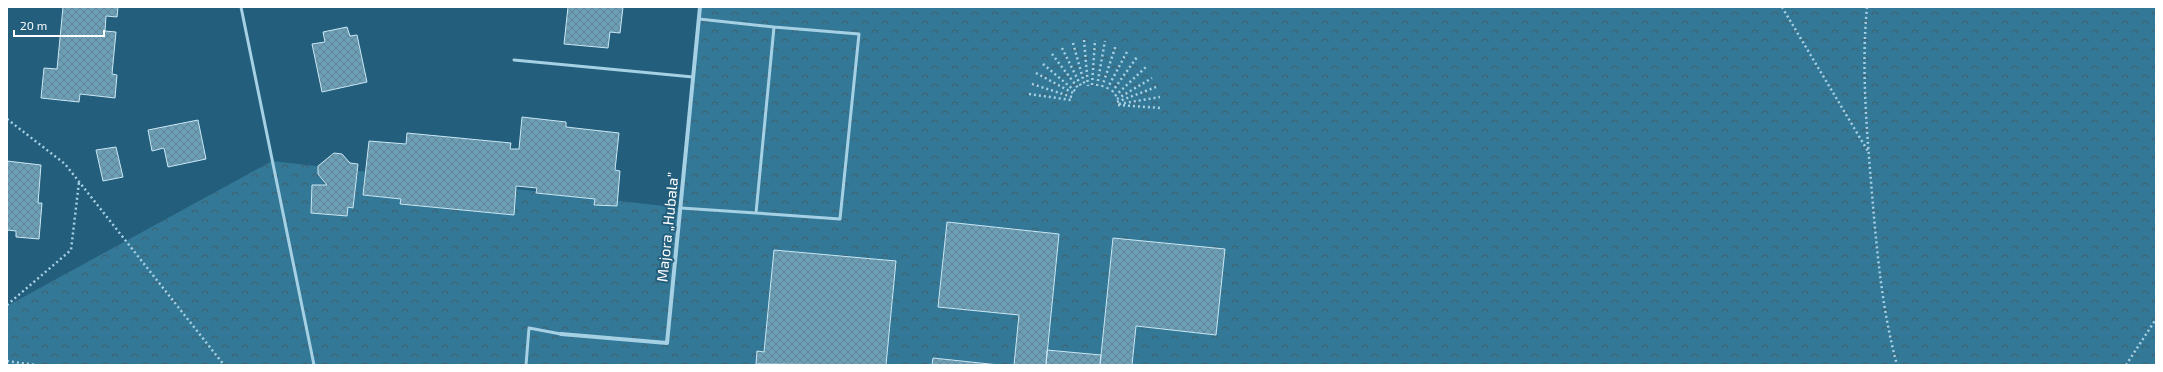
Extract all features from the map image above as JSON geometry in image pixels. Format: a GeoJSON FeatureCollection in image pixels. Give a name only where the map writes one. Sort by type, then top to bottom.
{"type":"FeatureCollection","features":[{"type":"Feature","properties":{"kind":"street","name":"Majora „Hubala”"},"geometry":{"type":"LineString","coordinates":[[561,334],[667,343],[700,7]]}},
{"type":"Feature","properties":{"kind":"lane"},"geometry":{"type":"LineString","coordinates":[[241,7],[314,365]]}},
{"type":"Feature","properties":{"kind":"lane"},"geometry":{"type":"LineString","coordinates":[[681,208],[840,220],[859,34],[698,20]]}},
{"type":"Feature","properties":{"kind":"lane"},"geometry":{"type":"LineString","coordinates":[[756,213],[774,27]]}},
{"type":"Feature","properties":{"kind":"lane"},"geometry":{"type":"LineString","coordinates":[[514,60],[693,77]]}},
{"type":"Feature","properties":{"kind":"lane"},"geometry":{"type":"LineString","coordinates":[[526,365],[529,328],[561,334]]}},
{"type":"Feature","properties":{"kind":"path"},"geometry":{"type":"LineString","coordinates":[[1782,7],[1869,154]]}},
{"type":"Feature","properties":{"kind":"path"},"geometry":{"type":"LineString","coordinates":[[1867,7],[1864,75],[1869,154],[1881,283],[1891,344],[1897,365]]}},
{"type":"Feature","properties":{"kind":"path"},"geometry":{"type":"LineString","coordinates":[[1084,40],[1085,86]]}},
{"type":"Feature","properties":{"kind":"path"},"geometry":{"type":"LineString","coordinates":[[1092,85],[1094,40]]}},
{"type":"Feature","properties":{"kind":"path"},"geometry":{"type":"LineString","coordinates":[[1097,86],[1105,42]]}},
{"type":"Feature","properties":{"kind":"path"},"geometry":{"type":"LineString","coordinates":[[1073,43],[1085,86]]}},
{"type":"Feature","properties":{"kind":"path"},"geometry":{"type":"LineString","coordinates":[[1102,87],[1116,45]]}},
{"type":"Feature","properties":{"kind":"path"},"geometry":{"type":"LineString","coordinates":[[1062,48],[1085,86]]}},
{"type":"Feature","properties":{"kind":"path"},"geometry":{"type":"LineString","coordinates":[[1107,89],[1128,50]]}},
{"type":"Feature","properties":{"kind":"path"},"geometry":{"type":"LineString","coordinates":[[1052,54],[1078,88]]}},
{"type":"Feature","properties":{"kind":"path"},"geometry":{"type":"LineString","coordinates":[[1112,92],[1137,57]]}},
{"type":"Feature","properties":{"kind":"path"},"geometry":{"type":"LineString","coordinates":[[1043,64],[1073,95]]}},
{"type":"Feature","properties":{"kind":"path"},"geometry":{"type":"LineString","coordinates":[[1117,101],[1146,67]]}},
{"type":"Feature","properties":{"kind":"path"},"geometry":{"type":"LineString","coordinates":[[1036,73],[1073,95]]}},
{"type":"Feature","properties":{"kind":"path"},"geometry":{"type":"LineString","coordinates":[[1117,101],[1152,78]]}},
{"type":"Feature","properties":{"kind":"path"},"geometry":{"type":"LineString","coordinates":[[1032,84],[1073,95]]}},
{"type":"Feature","properties":{"kind":"path"},"geometry":{"type":"LineString","coordinates":[[1117,101],[1156,87]]}},
{"type":"Feature","properties":{"kind":"path"},"geometry":{"type":"LineString","coordinates":[[1029,94],[1073,95]]}},
{"type":"Feature","properties":{"kind":"path"},"geometry":{"type":"LineString","coordinates":[[1117,101],[1160,97]]}},
{"type":"Feature","properties":{"kind":"path"},"geometry":{"type":"LineString","coordinates":[[1117,101],[1162,108]]}},
{"type":"Feature","properties":{"kind":"path"},"geometry":{"type":"LineString","coordinates":[[7,119],[65,164],[224,365]]}},
{"type":"Feature","properties":{"kind":"path"},"geometry":{"type":"LineString","coordinates":[[7,305],[71,250],[79,182]]}},
{"type":"Feature","properties":{"kind":"path"},"geometry":{"type":"LineString","coordinates":[[2126,365],[2156,319]]}},
{"type":"Feature","properties":{"kind":"path"},"geometry":{"type":"LineString","coordinates":[[7,361],[35,365]]}},
{"type":"Feature","properties":{"kind":"green space"},"geometry":{"type":"Polygon","coordinates":[[[700,7],[2156,7],[2156,365],[7,365],[7,306],[272,161],[681,208],[700,7]]]}},
{"type":"Feature","properties":{"kind":"building"},"geometry":{"type":"Polygon","coordinates":[[[63,7],[118,7],[117,17],[106,16],[105,31],[116,32],[112,74],[117,75],[115,98],[80,94],[79,102],[41,98],[44,68],[57,69],[63,7]]]}},
{"type":"Feature","properties":{"kind":"building"},"geometry":{"type":"Polygon","coordinates":[[[568,7],[623,7],[620,33],[610,32],[608,48],[564,44],[568,7]]]}},
{"type":"Feature","properties":{"kind":"building"},"geometry":{"type":"Polygon","coordinates":[[[347,27],[350,36],[357,35],[367,82],[322,92],[312,44],[325,42],[323,32],[347,27]]]}},
{"type":"Feature","properties":{"kind":"building"},"geometry":{"type":"Polygon","coordinates":[[[522,117],[566,122],[566,127],[619,133],[615,170],[620,171],[617,206],[594,205],[595,199],[536,193],[537,188],[516,186],[514,215],[400,204],[401,199],[363,195],[369,141],[406,144],[407,133],[511,143],[510,149],[519,149],[522,117]]]}},
{"type":"Feature","properties":{"kind":"building"},"geometry":{"type":"Polygon","coordinates":[[[198,120],[206,159],[168,167],[164,148],[152,151],[148,130],[198,120]]]}},
{"type":"Feature","properties":{"kind":"building"},"geometry":{"type":"Polygon","coordinates":[[[116,147],[123,177],[103,181],[96,150],[116,147]]]}},
{"type":"Feature","properties":{"kind":"building"},"geometry":{"type":"Polygon","coordinates":[[[334,153],[342,154],[350,163],[358,164],[353,208],[348,207],[347,216],[311,213],[312,185],[327,185],[318,174],[318,166],[334,153]]]}},
{"type":"Feature","properties":{"kind":"building"},"geometry":{"type":"Polygon","coordinates":[[[7,161],[41,165],[38,203],[42,203],[39,239],[16,237],[16,231],[7,230],[7,161]]]}},
{"type":"Feature","properties":{"kind":"building"},"geometry":{"type":"Polygon","coordinates":[[[947,222],[1059,234],[1046,365],[1014,365],[1019,315],[938,307],[947,222]]]}},
{"type":"Feature","properties":{"kind":"building"},"geometry":{"type":"Polygon","coordinates":[[[1113,238],[1225,249],[1216,335],[1136,326],[1132,365],[1100,365],[1113,238]]]}},
{"type":"Feature","properties":{"kind":"building"},"geometry":{"type":"Polygon","coordinates":[[[774,250],[896,261],[886,365],[756,364],[757,351],[764,352],[774,250]]]}},
{"type":"Feature","properties":{"kind":"building"},"geometry":{"type":"Polygon","coordinates":[[[1047,350],[1101,355],[1100,365],[1046,365],[1047,350]]]}},
{"type":"Feature","properties":{"kind":"building"},"geometry":{"type":"Polygon","coordinates":[[[933,358],[999,365],[932,365],[933,358]]]}}]}
